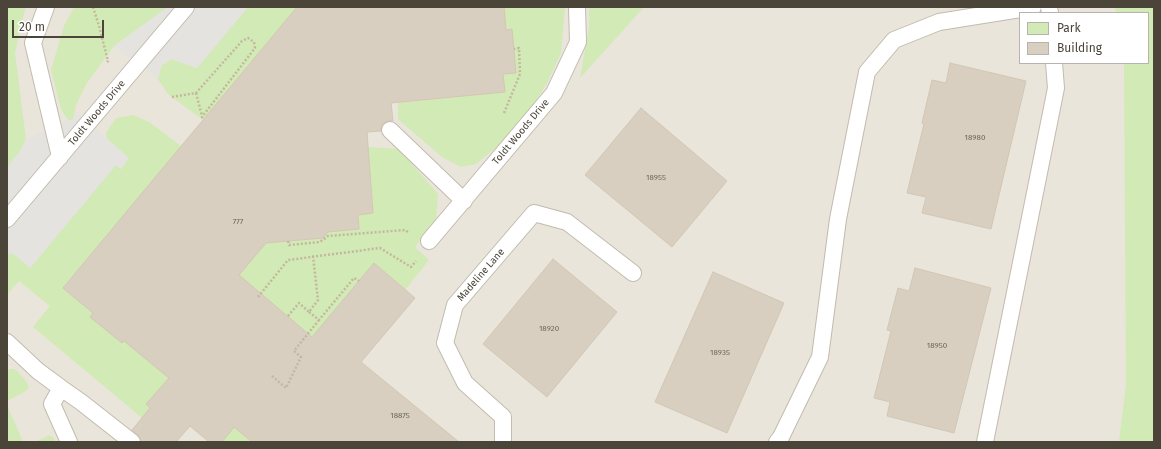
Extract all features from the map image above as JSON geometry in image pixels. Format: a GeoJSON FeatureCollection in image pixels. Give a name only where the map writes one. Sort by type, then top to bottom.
{"type":"FeatureCollection","features":[{"type":"Feature","properties":{"kind":"lane"},"geometry":{"type":"LineString","coordinates":[[46,7],[33,42],[60,157]]}},
{"type":"Feature","properties":{"kind":"lane","name":"Toldt Woods Drive"},"geometry":{"type":"LineString","coordinates":[[7,219],[186,7]]}},
{"type":"Feature","properties":{"kind":"lane","name":"Toldt Woods Drive"},"geometry":{"type":"LineString","coordinates":[[429,241],[554,93],[578,42],[577,7]]}},
{"type":"Feature","properties":{"kind":"lane"},"geometry":{"type":"LineString","coordinates":[[777,442],[781,437],[820,356],[838,219],[867,72],[894,40],[939,22],[1034,7]]}},
{"type":"Feature","properties":{"kind":"lane"},"geometry":{"type":"LineString","coordinates":[[985,442],[1056,88],[1054,64]]}},
{"type":"Feature","properties":{"kind":"lane"},"geometry":{"type":"LineString","coordinates":[[390,130],[464,201]]}},
{"type":"Feature","properties":{"kind":"lane","name":"Madeline Lane"},"geometry":{"type":"LineString","coordinates":[[503,442],[503,417],[465,383],[445,343],[455,305],[534,213],[568,222],[633,273]]}},
{"type":"Feature","properties":{"kind":"lane"},"geometry":{"type":"LineString","coordinates":[[7,342],[38,370],[132,442]]}},
{"type":"Feature","properties":{"kind":"lane"},"geometry":{"type":"LineString","coordinates":[[61,388],[52,404],[69,442]]}},
{"type":"Feature","properties":{"kind":"path"},"geometry":{"type":"LineString","coordinates":[[93,7],[108,61],[104,67]]}},
{"type":"Feature","properties":{"kind":"path"},"geometry":{"type":"LineString","coordinates":[[172,96],[196,93],[242,41],[248,38],[254,42],[255,48],[203,118],[196,93]]}},
{"type":"Feature","properties":{"kind":"path"},"geometry":{"type":"LineString","coordinates":[[501,120],[520,74],[519,48],[514,49]]}},
{"type":"Feature","properties":{"kind":"path"},"geometry":{"type":"LineString","coordinates":[[288,241],[288,245],[320,242],[328,236],[405,230],[409,233]]}},
{"type":"Feature","properties":{"kind":"path"},"geometry":{"type":"LineString","coordinates":[[258,297],[288,260],[380,248],[411,267],[418,259]]}},
{"type":"Feature","properties":{"kind":"path"},"geometry":{"type":"LineString","coordinates":[[309,312],[318,300],[313,256]]}},
{"type":"Feature","properties":{"kind":"path"},"geometry":{"type":"LineString","coordinates":[[272,376],[286,388],[301,357],[294,351],[354,278],[358,282]]}},
{"type":"Feature","properties":{"kind":"path"},"geometry":{"type":"LineString","coordinates":[[288,316],[299,304],[319,320]]}},
{"type":"Feature","properties":{"kind":"shaded area"},"geometry":{"type":"Polygon","coordinates":[[[7,7],[1154,7],[1154,442],[7,442],[7,7]]]}},
{"type":"Feature","properties":{"kind":"shaded area"},"geometry":{"type":"Polygon","coordinates":[[[168,7],[248,7],[197,68],[171,59],[161,66],[158,79],[114,46],[168,7]]]}},
{"type":"Feature","properties":{"kind":"shaded area"},"geometry":{"type":"Polygon","coordinates":[[[75,111],[129,158],[121,169],[116,165],[30,268],[14,254],[7,254],[7,167],[21,150],[26,139],[68,120],[73,120],[75,111]]]}},
{"type":"Feature","properties":{"kind":"green space"},"geometry":{"type":"Polygon","coordinates":[[[7,7],[26,7],[15,53],[26,139],[21,150],[7,167],[7,7]]]}},
{"type":"Feature","properties":{"kind":"green space"},"geometry":{"type":"Polygon","coordinates":[[[74,7],[168,7],[114,46],[87,83],[76,105],[73,120],[68,120],[61,109],[51,70],[64,26],[74,7]]]}},
{"type":"Feature","properties":{"kind":"green space"},"geometry":{"type":"Polygon","coordinates":[[[248,7],[297,7],[203,120],[168,94],[158,79],[161,66],[171,59],[197,68],[248,7]]]}},
{"type":"Feature","properties":{"kind":"green space"},"geometry":{"type":"Polygon","coordinates":[[[504,7],[565,7],[561,53],[547,83],[532,107],[498,146],[476,164],[461,167],[442,157],[398,119],[398,103],[505,92],[503,74],[516,73],[512,29],[506,30],[504,7]]]}},
{"type":"Feature","properties":{"kind":"green space"},"geometry":{"type":"Polygon","coordinates":[[[589,7],[644,7],[580,78],[589,28],[589,7]]]}},
{"type":"Feature","properties":{"kind":"green space"},"geometry":{"type":"Polygon","coordinates":[[[1115,7],[1154,7],[1154,442],[1119,442],[1126,384],[1124,64],[1149,64],[1149,12],[1116,12],[1115,7]]]}},
{"type":"Feature","properties":{"kind":"green space"},"geometry":{"type":"Polygon","coordinates":[[[133,115],[149,122],[181,146],[63,288],[93,313],[91,317],[122,343],[127,337],[146,359],[169,378],[147,404],[150,408],[142,418],[33,327],[50,306],[19,281],[7,295],[7,254],[14,254],[30,268],[116,165],[121,169],[129,158],[107,139],[106,133],[116,118],[133,115]]]}},
{"type":"Feature","properties":{"kind":"green space"},"geometry":{"type":"Polygon","coordinates":[[[368,147],[399,149],[438,194],[436,219],[415,247],[429,260],[405,290],[373,264],[312,337],[268,380],[307,333],[270,301],[226,291],[266,243],[322,238],[328,232],[359,229],[358,215],[373,213],[368,147]]]}},
{"type":"Feature","properties":{"kind":"green space"},"geometry":{"type":"Polygon","coordinates":[[[10,369],[15,369],[26,381],[29,387],[26,391],[7,401],[7,371],[10,369]]]}},
{"type":"Feature","properties":{"kind":"green space"},"geometry":{"type":"Polygon","coordinates":[[[7,405],[23,442],[7,442],[7,405]]]}},
{"type":"Feature","properties":{"kind":"green space"},"geometry":{"type":"Polygon","coordinates":[[[234,427],[252,442],[222,442],[234,427]]]}},
{"type":"Feature","properties":{"kind":"green space"},"geometry":{"type":"Polygon","coordinates":[[[49,435],[54,438],[55,442],[35,442],[49,435]]]}},
{"type":"Feature","properties":{"kind":"building"},"geometry":{"type":"Polygon","coordinates":[[[297,7],[504,7],[506,30],[512,29],[516,73],[503,74],[505,92],[391,103],[393,121],[383,123],[381,131],[367,132],[373,213],[358,215],[359,229],[328,232],[323,238],[266,243],[239,275],[312,337],[374,263],[415,298],[361,362],[459,442],[252,442],[234,427],[222,442],[209,442],[190,426],[176,442],[141,442],[138,435],[132,430],[150,408],[146,404],[169,378],[124,341],[122,343],[90,317],[93,313],[63,288],[297,7]]]}},
{"type":"Feature","properties":{"kind":"building"},"geometry":{"type":"Polygon","coordinates":[[[950,63],[1026,81],[991,229],[922,213],[926,197],[907,193],[924,124],[922,123],[932,80],[946,83],[950,63]]]}},
{"type":"Feature","properties":{"kind":"building"},"geometry":{"type":"Polygon","coordinates":[[[641,108],[727,181],[672,247],[585,175],[641,108]]]}},
{"type":"Feature","properties":{"kind":"building"},"geometry":{"type":"Polygon","coordinates":[[[553,259],[617,312],[547,397],[483,344],[553,259]]]}},
{"type":"Feature","properties":{"kind":"building"},"geometry":{"type":"Polygon","coordinates":[[[915,268],[991,288],[954,433],[887,416],[890,402],[874,398],[891,331],[887,330],[898,288],[909,291],[915,268]]]}},
{"type":"Feature","properties":{"kind":"building"},"geometry":{"type":"Polygon","coordinates":[[[713,272],[784,303],[727,433],[655,402],[713,272]]]}}]}
